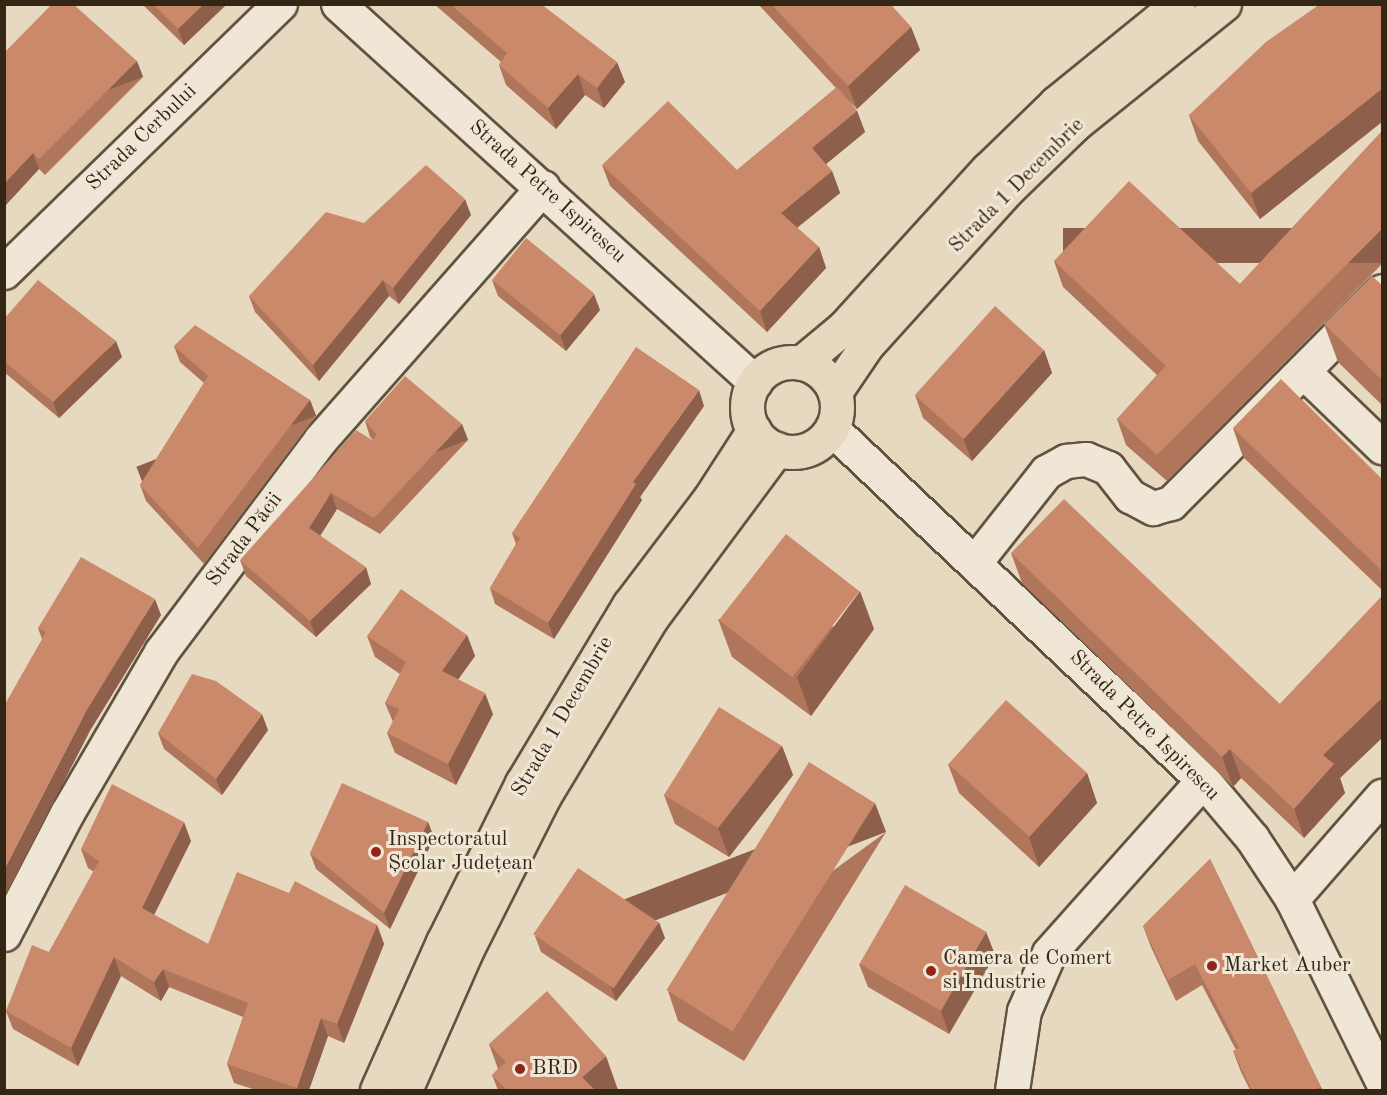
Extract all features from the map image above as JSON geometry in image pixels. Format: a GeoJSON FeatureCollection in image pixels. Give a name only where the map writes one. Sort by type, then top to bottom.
{"type":"FeatureCollection","features":[{"type":"Feature","properties":{"kind":"main road","name":"Strada 1 Decembrie"},"geometry":{"type":"LineString","coordinates":[[835,392],[866,346],[1008,189],[1076,124],[1224,4]]}},
{"type":"Feature","properties":{"kind":"main road","name":"Strada 1 Decembrie"},"geometry":{"type":"LineString","coordinates":[[755,382],[775,366],[801,363],[844,327],[988,169],[1056,103],[1159,10]]}},
{"type":"Feature","properties":{"kind":"main road"},"geometry":{"type":"LineString","coordinates":[[755,382],[747,406],[765,439],[802,451],[824,439],[832,429],[837,405],[835,392],[827,379],[801,363]]}},
{"type":"Feature","properties":{"kind":"main road","name":"Strada 1 Decembrie"},"geometry":{"type":"LineString","coordinates":[[377,1090],[442,942],[522,783],[629,605],[710,498],[765,439]]}},
{"type":"Feature","properties":{"kind":"main road","name":"Strada 1 Decembrie"},"geometry":{"type":"LineString","coordinates":[[405,1090],[465,953],[544,796],[650,620],[765,439]]}},
{"type":"Feature","properties":{"kind":"street","name":"Strada Cerbului"},"geometry":{"type":"LineString","coordinates":[[4,272],[280,4]]}},
{"type":"Feature","properties":{"kind":"street","name":"Strada Petre Ispirescu"},"geometry":{"type":"LineString","coordinates":[[338,4],[543,187],[755,382]]}},
{"type":"Feature","properties":{"kind":"street","name":"Strada Păcii"},"geometry":{"type":"LineString","coordinates":[[4,934],[67,813],[161,652],[320,440],[543,187]]}},
{"type":"Feature","properties":{"kind":"street"},"geometry":{"type":"LineString","coordinates":[[975,562],[1046,472],[1066,461],[1086,459],[1108,468],[1130,496],[1153,508],[1171,503],[1305,373],[1383,291]]}},
{"type":"Feature","properties":{"kind":"street"},"geometry":{"type":"LineString","coordinates":[[1305,373],[1383,447]]}},
{"type":"Feature","properties":{"kind":"street","name":"Strada Petre Ispirescu"},"geometry":{"type":"LineString","coordinates":[[832,429],[1203,780],[1252,838],[1292,899],[1383,1081]]}},
{"type":"Feature","properties":{"kind":"street"},"geometry":{"type":"LineString","coordinates":[[1012,1090],[1024,1011],[1049,953],[1203,780]]}},
{"type":"Feature","properties":{"kind":"street"},"geometry":{"type":"LineString","coordinates":[[1292,899],[1383,796]]}},
{"type":"Feature","properties":{"kind":"building"},"geometry":{"type":"Polygon","coordinates":[[[52,4],[73,4],[137,61],[39,159],[33,153],[4,184],[4,53],[52,4]]]}},
{"type":"Feature","properties":{"kind":"building"},"geometry":{"type":"Polygon","coordinates":[[[153,4],[204,4],[178,29],[153,4]]]}},
{"type":"Feature","properties":{"kind":"building"},"geometry":{"type":"Polygon","coordinates":[[[450,4],[541,4],[617,62],[597,88],[578,74],[548,108],[499,65],[507,53],[450,4]]]}},
{"type":"Feature","properties":{"kind":"building"},"geometry":{"type":"Polygon","coordinates":[[[771,4],[890,4],[911,27],[848,86],[771,4]]]}},
{"type":"Feature","properties":{"kind":"building"},"geometry":{"type":"Polygon","coordinates":[[[1320,4],[1383,4],[1383,88],[1251,193],[1189,115],[1266,42],[1320,4]]]}},
{"type":"Feature","properties":{"kind":"building"},"geometry":{"type":"Polygon","coordinates":[[[837,87],[857,111],[812,148],[832,171],[781,213],[819,247],[760,311],[602,165],[668,101],[737,170],[837,87]]]}},
{"type":"Feature","properties":{"kind":"building"},"geometry":{"type":"Polygon","coordinates":[[[1383,130],[1383,228],[1157,455],[1117,419],[1166,366],[1054,261],[1129,181],[1240,284],[1383,130]]]}},
{"type":"Feature","properties":{"kind":"building"},"geometry":{"type":"Polygon","coordinates":[[[426,165],[465,199],[393,288],[383,280],[313,365],[249,296],[326,212],[364,223],[426,165]]]}},
{"type":"Feature","properties":{"kind":"building"},"geometry":{"type":"Polygon","coordinates":[[[526,238],[594,293],[560,335],[492,280],[526,238]]]}},
{"type":"Feature","properties":{"kind":"building"},"geometry":{"type":"Polygon","coordinates":[[[1372,276],[1383,286],[1383,381],[1324,324],[1372,276]]]}},
{"type":"Feature","properties":{"kind":"building"},"geometry":{"type":"Polygon","coordinates":[[[38,280],[116,341],[53,402],[4,361],[4,319],[38,280]]]}},
{"type":"Feature","properties":{"kind":"building"},"geometry":{"type":"Polygon","coordinates":[[[995,306],[1044,350],[964,439],[915,395],[995,306]]]}},
{"type":"Feature","properties":{"kind":"building"},"geometry":{"type":"Polygon","coordinates":[[[195,325],[310,400],[198,548],[140,485],[208,376],[174,346],[195,325]]]}},
{"type":"Feature","properties":{"kind":"building"},"geometry":{"type":"Polygon","coordinates":[[[636,347],[699,390],[633,482],[636,484],[548,623],[490,588],[520,538],[512,533],[636,347]]]}},
{"type":"Feature","properties":{"kind":"building"},"geometry":{"type":"Polygon","coordinates":[[[405,376],[462,424],[374,518],[331,493],[309,528],[366,567],[310,621],[240,560],[356,430],[372,440],[377,435],[365,421],[405,376]]]}},
{"type":"Feature","properties":{"kind":"building"},"geometry":{"type":"Polygon","coordinates":[[[1281,379],[1383,480],[1383,572],[1233,428],[1281,379]]]}},
{"type":"Feature","properties":{"kind":"building"},"geometry":{"type":"Polygon","coordinates":[[[1064,499],[1280,704],[1383,595],[1383,697],[1323,755],[1334,764],[1294,809],[1230,749],[1222,757],[1011,553],[1064,499]]]}},
{"type":"Feature","properties":{"kind":"building"},"geometry":{"type":"Polygon","coordinates":[[[786,534],[859,591],[792,677],[719,620],[786,534]]]}},
{"type":"Feature","properties":{"kind":"building"},"geometry":{"type":"Polygon","coordinates":[[[81,557],[155,599],[85,713],[4,870],[4,706],[46,632],[38,628],[81,557]]]}},
{"type":"Feature","properties":{"kind":"building"},"geometry":{"type":"Polygon","coordinates":[[[401,589],[467,635],[442,671],[485,693],[448,764],[387,733],[399,709],[385,703],[406,662],[367,636],[401,589]]]}},
{"type":"Feature","properties":{"kind":"building"},"geometry":{"type":"Polygon","coordinates":[[[192,674],[216,681],[262,714],[216,779],[158,733],[192,674]]]}},
{"type":"Feature","properties":{"kind":"building"},"geometry":{"type":"Polygon","coordinates":[[[1006,700],[1087,773],[1029,837],[948,764],[1006,700]]]}},
{"type":"Feature","properties":{"kind":"building"},"geometry":{"type":"Polygon","coordinates":[[[719,707],[782,746],[718,828],[664,795],[719,707]]]}},
{"type":"Feature","properties":{"kind":"building"},"geometry":{"type":"Polygon","coordinates":[[[809,762],[875,803],[733,1031],[666,990],[809,762]]]}},
{"type":"Feature","properties":{"kind":"building","name":"Inspectoratul Școlar Județean"},"geometry":{"type":"Polygon","coordinates":[[[342,783],[428,822],[384,913],[310,853],[342,783]]]}},
{"type":"Feature","properties":{"kind":"building"},"geometry":{"type":"Polygon","coordinates":[[[112,784],[184,822],[142,908],[208,944],[237,872],[289,893],[295,881],[377,925],[337,1024],[321,1018],[297,1088],[227,1064],[248,1003],[163,969],[154,982],[114,957],[71,1048],[6,1011],[32,945],[49,952],[99,861],[81,849],[112,784]]]}},
{"type":"Feature","properties":{"kind":"building"},"geometry":{"type":"Polygon","coordinates":[[[1210,859],[1321,1087],[1314,1090],[1252,1090],[1233,1051],[1239,1048],[1195,964],[1168,980],[1143,926],[1210,859]]]}},
{"type":"Feature","properties":{"kind":"building"},"geometry":{"type":"Polygon","coordinates":[[[578,868],[658,922],[614,989],[533,934],[578,868]]]}},
{"type":"Feature","properties":{"kind":"building","name":"Camera de Comert si Industrie"},"geometry":{"type":"Polygon","coordinates":[[[905,885],[986,932],[941,1011],[860,964],[905,885]]]}},
{"type":"Feature","properties":{"kind":"building"},"geometry":{"type":"Polygon","coordinates":[[[547,991],[606,1056],[582,1077],[595,1090],[507,1090],[492,1075],[506,1062],[489,1044],[547,991]]]}},
{"type":"Feature","properties":{"kind":"place","name":"Inspectoratul Școlar Județean"},"geometry":{"type":"Point","coordinates":[376,852]}},
{"type":"Feature","properties":{"kind":"place","name":"Market Auber"},"geometry":{"type":"Point","coordinates":[1212,966]}},
{"type":"Feature","properties":{"kind":"place","name":"Camera de Comert si Industrie"},"geometry":{"type":"Point","coordinates":[931,971]}},
{"type":"Feature","properties":{"kind":"place","name":"BRD"},"geometry":{"type":"Point","coordinates":[520,1069]}}]}
